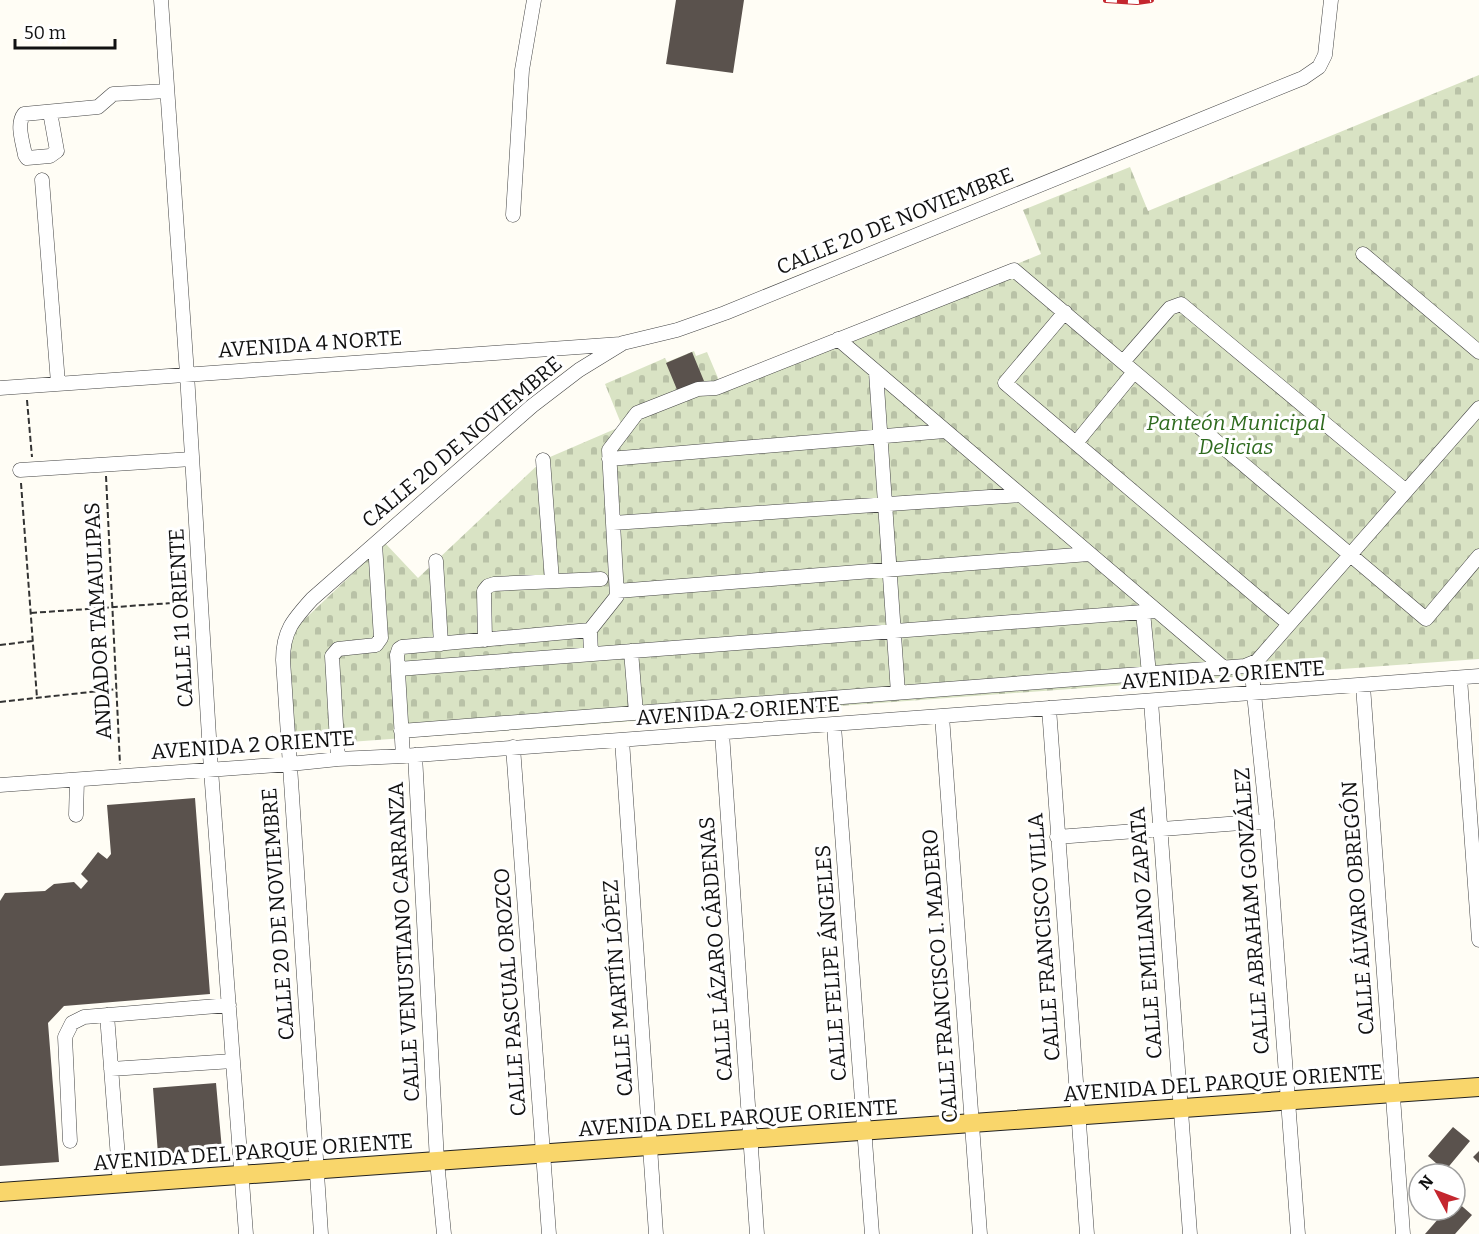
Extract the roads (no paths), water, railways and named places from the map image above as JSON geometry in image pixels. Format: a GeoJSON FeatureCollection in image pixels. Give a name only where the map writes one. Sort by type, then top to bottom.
{"type":"FeatureCollection","features":[{"type":"Feature","properties":{"kind":"main road","name":"AVENIDA DEL PARQUE ORIENTE"},"geometry":{"type":"LineString","coordinates":[[0,1192],[1479,1087]]}},
{"type":"Feature","properties":{"kind":"street","name":"CALLE 11 ORIENTE"},"geometry":{"type":"LineString","coordinates":[[160,0],[187,374],[211,770],[246,1234]]}},
{"type":"Feature","properties":{"kind":"street"},"geometry":{"type":"LineString","coordinates":[[513,215],[522,70],[534,0]]}},
{"type":"Feature","properties":{"kind":"street","name":"CALLE 20 DE NOVIEMBRE"},"geometry":{"type":"LineString","coordinates":[[321,1234],[283,660],[288,627],[312,599],[532,406],[579,370],[623,344],[677,330],[725,313],[1303,78],[1313,72],[1322,61],[1327,42],[1331,0]]}},
{"type":"Feature","properties":{"kind":"street"},"geometry":{"type":"LineString","coordinates":[[50,112],[98,107],[113,94],[167,91]]}},
{"type":"Feature","properties":{"kind":"street"},"geometry":{"type":"LineString","coordinates":[[42,180],[58,384]]}},
{"type":"Feature","properties":{"kind":"street"},"geometry":{"type":"LineString","coordinates":[[1363,254],[1479,352]]}},
{"type":"Feature","properties":{"kind":"street"},"geometry":{"type":"LineString","coordinates":[[591,654],[590,630],[617,596],[609,450],[637,413],[698,389],[716,388],[1014,270],[1426,619],[1479,556]]}},
{"type":"Feature","properties":{"kind":"street"},"geometry":{"type":"LineString","coordinates":[[1123,362],[1170,308],[1181,304],[1406,491]]}},
{"type":"Feature","properties":{"kind":"street"},"geometry":{"type":"LineString","coordinates":[[1065,312],[1005,383],[1289,624]]}},
{"type":"Feature","properties":{"kind":"street"},"geometry":{"type":"LineString","coordinates":[[838,339],[1089,554],[1150,611],[1224,668]]}},
{"type":"Feature","properties":{"kind":"street","name":"AVENIDA 4 NORTE"},"geometry":{"type":"LineString","coordinates":[[0,388],[623,344]]}},
{"type":"Feature","properties":{"kind":"street"},"geometry":{"type":"LineString","coordinates":[[876,372],[898,693]]}},
{"type":"Feature","properties":{"kind":"street"},"geometry":{"type":"LineString","coordinates":[[1076,442],[1134,372]]}},
{"type":"Feature","properties":{"kind":"street"},"geometry":{"type":"LineString","coordinates":[[401,731],[1245,666],[1257,661],[1479,408]]}},
{"type":"Feature","properties":{"kind":"street"},"geometry":{"type":"LineString","coordinates":[[609,459],[945,431]]}},
{"type":"Feature","properties":{"kind":"street"},"geometry":{"type":"LineString","coordinates":[[27,470],[192,459]]}},
{"type":"Feature","properties":{"kind":"street"},"geometry":{"type":"LineString","coordinates":[[543,460],[552,581]]}},
{"type":"Feature","properties":{"kind":"street"},"geometry":{"type":"LineString","coordinates":[[613,523],[1020,495]]}},
{"type":"Feature","properties":{"kind":"street"},"geometry":{"type":"LineString","coordinates":[[338,759],[332,656],[338,649],[376,645],[381,638],[375,544]]}},
{"type":"Feature","properties":{"kind":"street"},"geometry":{"type":"LineString","coordinates":[[617,591],[1089,554]]}},
{"type":"Feature","properties":{"kind":"street"},"geometry":{"type":"LineString","coordinates":[[436,561],[441,644]]}},
{"type":"Feature","properties":{"kind":"street"},"geometry":{"type":"LineString","coordinates":[[485,640],[484,591],[488,586],[601,579]]}},
{"type":"Feature","properties":{"kind":"street"},"geometry":{"type":"LineString","coordinates":[[590,630],[402,647],[397,655],[398,669],[1150,611]]}},
{"type":"Feature","properties":{"kind":"street"},"geometry":{"type":"LineString","coordinates":[[1149,674],[1150,611]]}},
{"type":"Feature","properties":{"kind":"street"},"geometry":{"type":"LineString","coordinates":[[632,651],[636,713]]}},
{"type":"Feature","properties":{"kind":"street","name":"CALLE ABRAHAM GONZÁLEZ"},"geometry":{"type":"LineString","coordinates":[[1251,664],[1267,821],[1298,1234]]}},
{"type":"Feature","properties":{"kind":"street","name":"CALLE VENUSTIANO CARRANZA"},"geometry":{"type":"LineString","coordinates":[[398,669],[401,731],[409,756],[436,1161],[444,1234]]}},
{"type":"Feature","properties":{"kind":"street","name":"AVENIDA 2 ORIENTE"},"geometry":{"type":"LineString","coordinates":[[0,785],[338,759],[834,726],[1479,676]]}},
{"type":"Feature","properties":{"kind":"street"},"geometry":{"type":"LineString","coordinates":[[1460,678],[1479,940]]}},
{"type":"Feature","properties":{"kind":"street","name":"CALLE ÁLVARO OBREGÓN"},"geometry":{"type":"LineString","coordinates":[[1363,686],[1403,1234]]}},
{"type":"Feature","properties":{"kind":"street","name":"CALLE EMILIANO ZAPATA"},"geometry":{"type":"LineString","coordinates":[[1150,701],[1190,1234]]}},
{"type":"Feature","properties":{"kind":"street","name":"CALLE FRANCISCO VILLA"},"geometry":{"type":"LineString","coordinates":[[1049,708],[1087,1234]]}},
{"type":"Feature","properties":{"kind":"street","name":"CALLE FRANCISCO I. MADERO"},"geometry":{"type":"LineString","coordinates":[[942,716],[980,1234]]}},
{"type":"Feature","properties":{"kind":"street","name":"CALLE FELIPE ÁNGELES"},"geometry":{"type":"LineString","coordinates":[[834,726],[872,1234]]}},
{"type":"Feature","properties":{"kind":"street","name":"CALLE LÁZARO CÁRDENAS"},"geometry":{"type":"LineString","coordinates":[[722,733],[757,1234]]}},
{"type":"Feature","properties":{"kind":"street","name":"CALLE MARTÍN LÓPEZ"},"geometry":{"type":"LineString","coordinates":[[621,740],[656,1234]]}},
{"type":"Feature","properties":{"kind":"street","name":"CALLE PASCUAL OROZCO"},"geometry":{"type":"LineString","coordinates":[[513,747],[549,1234]]}},
{"type":"Feature","properties":{"kind":"street"},"geometry":{"type":"LineString","coordinates":[[76,815],[77,780]]}},
{"type":"Feature","properties":{"kind":"street"},"geometry":{"type":"LineString","coordinates":[[1057,837],[1267,821]]}},
{"type":"Feature","properties":{"kind":"street"},"geometry":{"type":"LineString","coordinates":[[70,1141],[66,1032],[72,1023],[77,1019],[107,1015],[229,1005]]}},
{"type":"Feature","properties":{"kind":"street"},"geometry":{"type":"LineString","coordinates":[[107,1015],[120,1184]]}},
{"type":"Feature","properties":{"kind":"street"},"geometry":{"type":"LineString","coordinates":[[111,1069],[233,1061]]}},
{"type":"Feature","properties":{"kind":"railway"},"geometry":{"type":"LineString","coordinates":[[1106,0],[1137,2],[1151,0]]}},
{"type":"Feature","properties":{"kind":"park label","name":"Panteón Municipal Delicias"},"geometry":{"type":"Point","coordinates":[1236,435]}}]}
